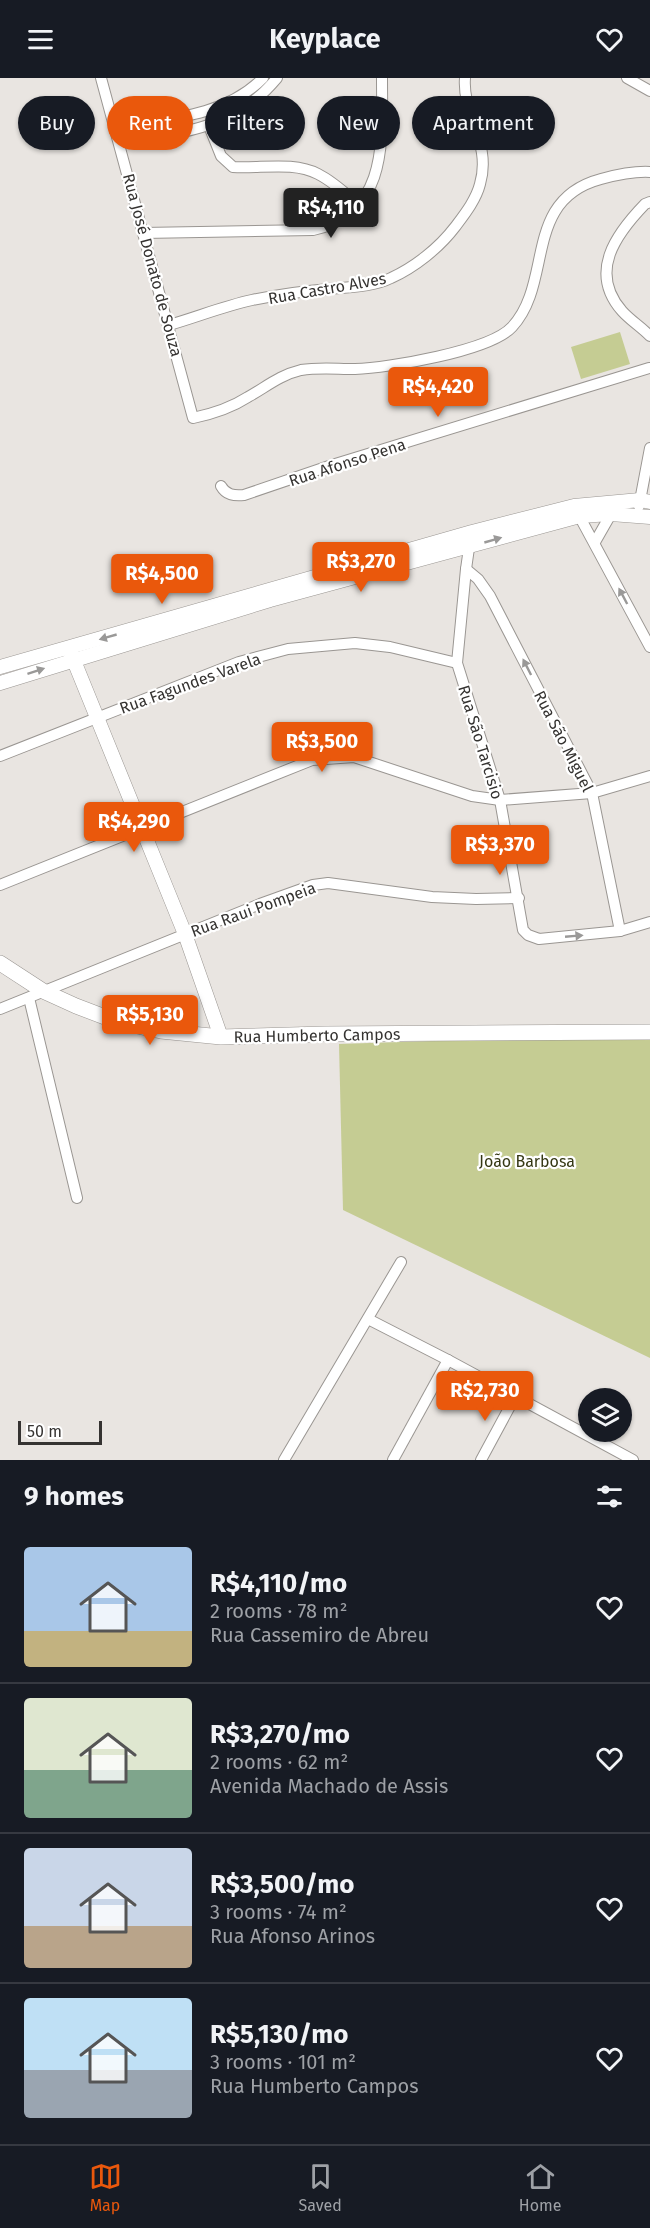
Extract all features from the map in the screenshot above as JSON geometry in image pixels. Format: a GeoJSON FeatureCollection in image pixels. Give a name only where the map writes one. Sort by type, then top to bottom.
{"type":"FeatureCollection","features":[{"type":"Feature","properties":{"kind":"main road","name":"Rua Humberto Campos"},"geometry":{"type":"LineString","coordinates":[[0,963],[36,994],[118,1022],[161,1031],[221,1037],[650,1032]]}},
{"type":"Feature","properties":{"kind":"street","name":"Rua José Donato de Souza"},"geometry":{"type":"LineString","coordinates":[[101,78],[107,99]]}},
{"type":"Feature","properties":{"kind":"street"},"geometry":{"type":"LineString","coordinates":[[193,112],[227,105],[243,96],[263,78]]}},
{"type":"Feature","properties":{"kind":"street"},"geometry":{"type":"LineString","coordinates":[[260,96],[277,78]]}},
{"type":"Feature","properties":{"kind":"street"},"geometry":{"type":"LineString","coordinates":[[143,233],[313,230],[336,222],[360,206],[380,159],[383,135],[382,78]]}},
{"type":"Feature","properties":{"kind":"street","name":"Rua Castro Alves"},"geometry":{"type":"LineString","coordinates":[[169,325],[251,300],[354,287],[390,279],[424,258],[449,235],[466,212],[480,185],[483,160],[479,134],[464,90],[465,78]]}},
{"type":"Feature","properties":{"kind":"street"},"geometry":{"type":"LineString","coordinates":[[627,78],[645,86]]}},
{"type":"Feature","properties":{"kind":"street","name":"Rua José Donato de Souza"},"geometry":{"type":"LineString","coordinates":[[122,150],[193,418],[227,408],[287,374],[323,367],[355,369],[421,360],[463,351],[511,329],[530,296],[547,230],[559,204],[585,183],[624,173],[650,172]]}},
{"type":"Feature","properties":{"kind":"street"},"geometry":{"type":"LineString","coordinates":[[219,150],[221,156],[233,167],[288,167],[316,172],[336,184],[360,206]]}},
{"type":"Feature","properties":{"kind":"street"},"geometry":{"type":"LineString","coordinates":[[650,202],[645,204],[621,229],[605,269],[608,286],[621,310],[646,332],[650,345]]}},
{"type":"Feature","properties":{"kind":"street","name":"Rua Afonso Pena"},"geometry":{"type":"LineString","coordinates":[[221,486],[228,494],[244,495],[332,465],[650,367]]}},
{"type":"Feature","properties":{"kind":"street"},"geometry":{"type":"LineString","coordinates":[[0,667],[71,654],[469,547],[577,511],[644,516],[650,448]]}},
{"type":"Feature","properties":{"kind":"street"},"geometry":{"type":"LineString","coordinates":[[0,683],[71,654],[472,532],[577,511],[645,501]]}},
{"type":"Feature","properties":{"kind":"street"},"geometry":{"type":"LineString","coordinates":[[577,511],[650,647]]}},
{"type":"Feature","properties":{"kind":"street"},"geometry":{"type":"LineString","coordinates":[[594,542],[611,514]]}},
{"type":"Feature","properties":{"kind":"street","name":"Rua São Tarcisio"},"geometry":{"type":"LineString","coordinates":[[472,532],[466,568],[457,663],[500,800],[522,925],[528,935],[539,939],[620,931]]}},
{"type":"Feature","properties":{"kind":"street","name":"Rua São Miguel"},"geometry":{"type":"LineString","coordinates":[[466,568],[478,579],[490,596],[592,793],[620,931]]}},
{"type":"Feature","properties":{"kind":"street","name":"Rua Fagundes Varela"},"geometry":{"type":"LineString","coordinates":[[0,756],[239,662],[288,649],[355,643],[390,647],[457,663]]}},
{"type":"Feature","properties":{"kind":"street"},"geometry":{"type":"LineString","coordinates":[[71,654],[185,934],[221,1037]]}},
{"type":"Feature","properties":{"kind":"street"},"geometry":{"type":"LineString","coordinates":[[0,885],[312,760],[354,757],[472,796],[500,800],[592,793],[650,776]]}},
{"type":"Feature","properties":{"kind":"street","name":"Rua Raui Pompeia"},"geometry":{"type":"LineString","coordinates":[[0,1009],[313,885],[328,884],[432,897],[519,898]]}},
{"type":"Feature","properties":{"kind":"street"},"geometry":{"type":"LineString","coordinates":[[620,931],[650,922]]}},
{"type":"Feature","properties":{"kind":"street"},"geometry":{"type":"LineString","coordinates":[[36,994],[76,1198]]}},
{"type":"Feature","properties":{"kind":"street"},"geometry":{"type":"LineString","coordinates":[[284,1460],[401,1262]]}},
{"type":"Feature","properties":{"kind":"street"},"geometry":{"type":"LineString","coordinates":[[368,1319],[448,1359],[633,1460]]}},
{"type":"Feature","properties":{"kind":"street"},"geometry":{"type":"LineString","coordinates":[[393,1460],[448,1359]]}},
{"type":"Feature","properties":{"kind":"street"},"geometry":{"type":"LineString","coordinates":[[481,1460],[515,1397]]}},
{"type":"Feature","properties":{"kind":"green space"},"geometry":{"type":"Polygon","coordinates":[[[620,332],[630,364],[581,379],[571,347],[620,332]]]}},
{"type":"Feature","properties":{"kind":"green space","name":"João Barbosa"},"geometry":{"type":"Polygon","coordinates":[[[650,1034],[650,1358],[343,1210],[339,1044],[650,1034]]]}}]}
